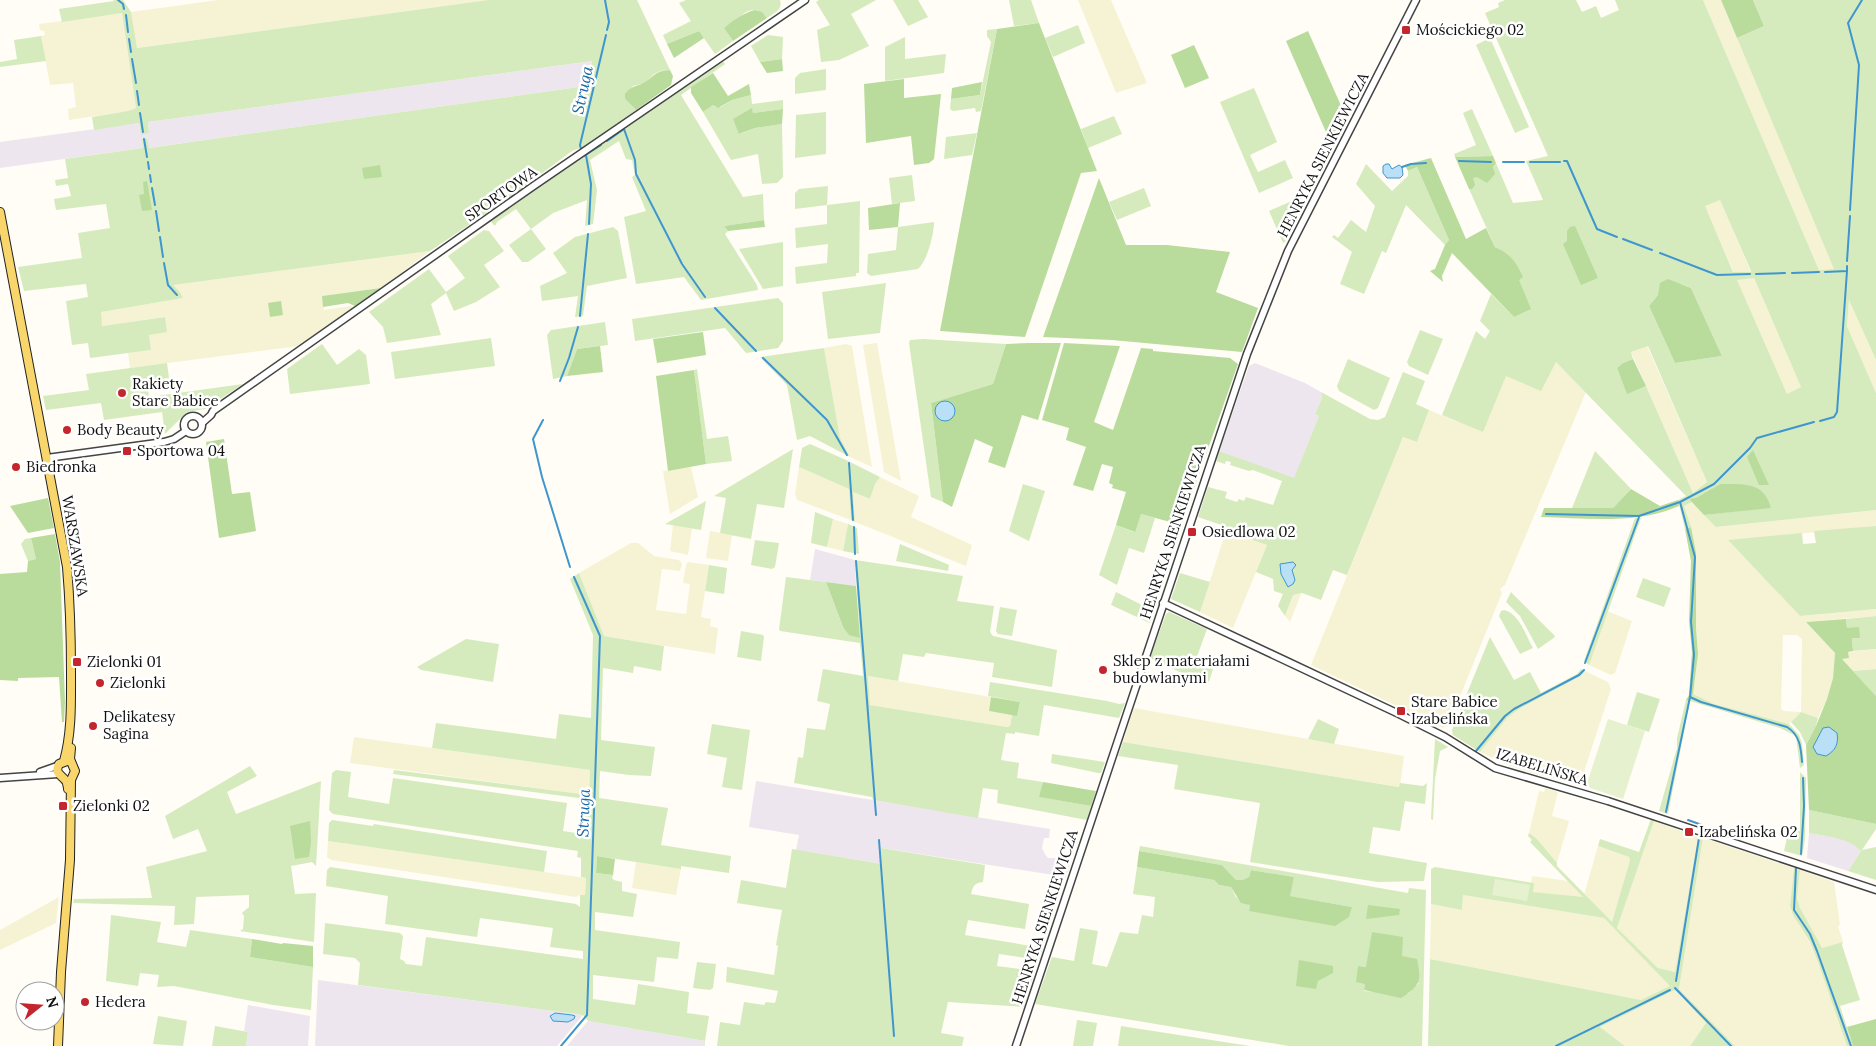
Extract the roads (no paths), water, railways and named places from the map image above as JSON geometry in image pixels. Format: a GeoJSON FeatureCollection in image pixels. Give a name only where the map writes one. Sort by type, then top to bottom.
{"type":"FeatureCollection","features":[{"type":"Feature","properties":{"kind":"main road","name":"WARSZAWSKA"},"geometry":{"type":"LineString","coordinates":[[0,212],[62,530],[68,576],[71,612],[69,740],[63,768],[75,768],[72,776]]}},
{"type":"Feature","properties":{"kind":"main road"},"geometry":{"type":"LineString","coordinates":[[58,1046],[61,972],[70,860],[72,776],[63,768]]}},
{"type":"Feature","properties":{"kind":"main road"},"geometry":{"type":"LineString","coordinates":[[63,768],[71,796]]}},
{"type":"Feature","properties":{"kind":"street","name":"SPORTOWA"},"geometry":{"type":"LineString","coordinates":[[200,420],[212,415],[213,411],[532,187],[805,0]]}},
{"type":"Feature","properties":{"kind":"street","name":"HENRYKA SIENKIEWICZA"},"geometry":{"type":"LineString","coordinates":[[1016,1046],[1241,371],[1277,276],[1416,0]]}},
{"type":"Feature","properties":{"kind":"street"},"geometry":{"type":"LineString","coordinates":[[193,416],[200,420],[202,428],[197,433],[190,434],[186,431],[186,420],[193,416]]}},
{"type":"Feature","properties":{"kind":"street"},"geometry":{"type":"LineString","coordinates":[[47,458],[164,442],[174,439],[186,431]]}},
{"type":"Feature","properties":{"kind":"street","name":"IZABELIŃSKA"},"geometry":{"type":"LineString","coordinates":[[1163,603],[1399,714],[1445,737],[1495,768],[1608,801],[1876,890]]}},
{"type":"Feature","properties":{"kind":"street"},"geometry":{"type":"LineString","coordinates":[[0,778],[32,776],[63,768]]}},
{"type":"Feature","properties":{"kind":"water"},"geometry":{"type":"Polygon","coordinates":[[[1389,164],[1392,169],[1399,165],[1402,167],[1403,175],[1400,178],[1387,178],[1383,173],[1383,166],[1389,164]]]}},
{"type":"Feature","properties":{"kind":"water"},"geometry":{"type":"Polygon","coordinates":[[[941,401],[949,401],[955,407],[955,415],[949,421],[941,421],[935,415],[935,407],[941,401]]]}},
{"type":"Feature","properties":{"kind":"water"},"geometry":{"type":"Polygon","coordinates":[[[1293,562],[1296,565],[1292,570],[1295,580],[1288,587],[1281,574],[1280,564],[1293,562]]]}},
{"type":"Feature","properties":{"kind":"water"},"geometry":{"type":"Polygon","coordinates":[[[1829,727],[1837,733],[1836,747],[1826,756],[1817,754],[1813,747],[1823,728],[1829,727]]]}},
{"type":"Feature","properties":{"kind":"water"},"geometry":{"type":"Polygon","coordinates":[[[555,1013],[575,1016],[574,1019],[568,1022],[553,1021],[550,1016],[555,1013]]]}},
{"type":"Feature","properties":{"kind":"waterway"},"geometry":{"type":"LineString","coordinates":[[118,0],[123,4],[124,9]]}},
{"type":"Feature","properties":{"kind":"waterway","name":"Struga"},"geometry":{"type":"LineString","coordinates":[[605,0],[609,22],[607,30]]}},
{"type":"Feature","properties":{"kind":"waterway"},"geometry":{"type":"LineString","coordinates":[[1850,210],[1859,65],[1848,23],[1862,0]]}},
{"type":"Feature","properties":{"kind":"waterway"},"geometry":{"type":"LineString","coordinates":[[126,15],[128,32]]}},
{"type":"Feature","properties":{"kind":"waterway","name":"Struga"},"geometry":{"type":"LineString","coordinates":[[581,149],[580,145],[606,35]]}},
{"type":"Feature","properties":{"kind":"waterway"},"geometry":{"type":"LineString","coordinates":[[129,39],[131,52]]}},
{"type":"Feature","properties":{"kind":"waterway"},"geometry":{"type":"LineString","coordinates":[[132,59],[136,83]]}},
{"type":"Feature","properties":{"kind":"waterway"},"geometry":{"type":"LineString","coordinates":[[137,91],[139,105]]}},
{"type":"Feature","properties":{"kind":"waterway"},"geometry":{"type":"LineString","coordinates":[[140,113],[143,132]]}},
{"type":"Feature","properties":{"kind":"waterway"},"geometry":{"type":"LineString","coordinates":[[607,141],[624,129],[635,160],[636,174],[682,264],[705,297]]}},
{"type":"Feature","properties":{"kind":"waterway"},"geometry":{"type":"LineString","coordinates":[[144,139],[147,157]]}},
{"type":"Feature","properties":{"kind":"waterway"},"geometry":{"type":"LineString","coordinates":[[584,156],[601,145]]}},
{"type":"Feature","properties":{"kind":"waterway","name":"Struga"},"geometry":{"type":"LineString","coordinates":[[586,155],[591,184],[589,224]]}},
{"type":"Feature","properties":{"kind":"waterway"},"geometry":{"type":"LineString","coordinates":[[1459,161],[1491,162]]}},
{"type":"Feature","properties":{"kind":"waterway"},"geometry":{"type":"LineString","coordinates":[[1564,161],[1567,161],[1597,229],[1617,237]]}},
{"type":"Feature","properties":{"kind":"waterway"},"geometry":{"type":"LineString","coordinates":[[148,162],[149,169]]}},
{"type":"Feature","properties":{"kind":"waterway"},"geometry":{"type":"LineString","coordinates":[[1503,162],[1524,162]]}},
{"type":"Feature","properties":{"kind":"waterway"},"geometry":{"type":"LineString","coordinates":[[1530,162],[1560,162]]}},
{"type":"Feature","properties":{"kind":"waterway"},"geometry":{"type":"LineString","coordinates":[[1402,167],[1426,163]]}},
{"type":"Feature","properties":{"kind":"waterway"},"geometry":{"type":"LineString","coordinates":[[150,175],[151,182]]}},
{"type":"Feature","properties":{"kind":"waterway"},"geometry":{"type":"LineString","coordinates":[[152,188],[155,205]]}},
{"type":"Feature","properties":{"kind":"waterway"},"geometry":{"type":"LineString","coordinates":[[156,211],[159,231]]}},
{"type":"Feature","properties":{"kind":"waterway"},"geometry":{"type":"LineString","coordinates":[[1847,261],[1850,216]]}},
{"type":"Feature","properties":{"kind":"waterway","name":"Struga"},"geometry":{"type":"LineString","coordinates":[[580,316],[588,234]]}},
{"type":"Feature","properties":{"kind":"waterway"},"geometry":{"type":"LineString","coordinates":[[160,237],[163,257]]}},
{"type":"Feature","properties":{"kind":"waterway"},"geometry":{"type":"LineString","coordinates":[[1623,239],[1652,250]]}},
{"type":"Feature","properties":{"kind":"waterway"},"geometry":{"type":"LineString","coordinates":[[1660,253],[1717,275],[1750,274]]}},
{"type":"Feature","properties":{"kind":"waterway"},"geometry":{"type":"LineString","coordinates":[[164,263],[168,285],[177,295]]}},
{"type":"Feature","properties":{"kind":"waterway"},"geometry":{"type":"LineString","coordinates":[[1825,272],[1847,271],[1847,266]]}},
{"type":"Feature","properties":{"kind":"waterway"},"geometry":{"type":"LineString","coordinates":[[1820,421],[1834,417],[1837,412],[1847,271]]}},
{"type":"Feature","properties":{"kind":"waterway"},"geometry":{"type":"LineString","coordinates":[[1792,273],[1819,272]]}},
{"type":"Feature","properties":{"kind":"waterway"},"geometry":{"type":"LineString","coordinates":[[1756,274],[1785,273]]}},
{"type":"Feature","properties":{"kind":"waterway"},"geometry":{"type":"LineString","coordinates":[[715,308],[756,351]]}},
{"type":"Feature","properties":{"kind":"waterway","name":"Struga"},"geometry":{"type":"LineString","coordinates":[[560,381],[578,327]]}},
{"type":"Feature","properties":{"kind":"waterway"},"geometry":{"type":"LineString","coordinates":[[763,358],[827,420],[847,455]]}},
{"type":"Feature","properties":{"kind":"waterway","name":"Struga"},"geometry":{"type":"LineString","coordinates":[[543,420],[533,439],[542,477],[570,567]]}},
{"type":"Feature","properties":{"kind":"waterway"},"geometry":{"type":"LineString","coordinates":[[1546,514],[1639,516],[1680,502],[1714,484],[1750,448],[1757,438],[1814,422]]}},
{"type":"Feature","properties":{"kind":"waterway"},"geometry":{"type":"LineString","coordinates":[[849,463],[853,520]]}},
{"type":"Feature","properties":{"kind":"waterway"},"geometry":{"type":"LineString","coordinates":[[1666,812],[1690,697],[1694,655],[1691,622],[1695,557],[1680,502]]}},
{"type":"Feature","properties":{"kind":"waterway"},"geometry":{"type":"LineString","coordinates":[[1585,663],[1639,517]]}},
{"type":"Feature","properties":{"kind":"waterway"},"geometry":{"type":"LineString","coordinates":[[854,527],[855,554]]}},
{"type":"Feature","properties":{"kind":"waterway"},"geometry":{"type":"LineString","coordinates":[[856,561],[876,815]]}},
{"type":"Feature","properties":{"kind":"waterway","name":"Struga"},"geometry":{"type":"LineString","coordinates":[[561,1046],[587,1015],[600,636],[574,577]]}},
{"type":"Feature","properties":{"kind":"waterway"},"geometry":{"type":"LineString","coordinates":[[1476,751],[1505,716],[1514,709],[1579,675],[1584,670]]}},
{"type":"Feature","properties":{"kind":"waterway"},"geometry":{"type":"LineString","coordinates":[[1690,697],[1701,702],[1787,727],[1797,738],[1802,762]]}},
{"type":"Feature","properties":{"kind":"waterway"},"geometry":{"type":"LineString","coordinates":[[1801,854],[1804,806],[1803,778]]}},
{"type":"Feature","properties":{"kind":"waterway"},"geometry":{"type":"LineString","coordinates":[[1688,820],[1702,825]]}},
{"type":"Feature","properties":{"kind":"waterway"},"geometry":{"type":"LineString","coordinates":[[1676,981],[1699,838]]}},
{"type":"Feature","properties":{"kind":"waterway"},"geometry":{"type":"LineString","coordinates":[[879,840],[894,1036]]}},
{"type":"Feature","properties":{"kind":"waterway"},"geometry":{"type":"LineString","coordinates":[[1796,868],[1794,910],[1810,934],[1851,1046]]}},
{"type":"Feature","properties":{"kind":"waterway"},"geometry":{"type":"LineString","coordinates":[[1675,988],[1731,1046]]}},
{"type":"Feature","properties":{"kind":"waterway"},"geometry":{"type":"LineString","coordinates":[[1556,1046],[1670,990]]}},
{"type":"Feature","properties":{"kind":"place","name":"Mościckiego 02"},"geometry":{"type":"Point","coordinates":[1406,30]}},
{"type":"Feature","properties":{"kind":"place","name":"Rakiety Stare Babice"},"geometry":{"type":"Point","coordinates":[122,393]}},
{"type":"Feature","properties":{"kind":"place","name":"Body Beauty"},"geometry":{"type":"Point","coordinates":[67,430]}},
{"type":"Feature","properties":{"kind":"place","name":"Sportowa 04"},"geometry":{"type":"Point","coordinates":[127,451]}},
{"type":"Feature","properties":{"kind":"place","name":"Biedronka"},"geometry":{"type":"Point","coordinates":[16,467]}},
{"type":"Feature","properties":{"kind":"place","name":"Osiedlowa 02"},"geometry":{"type":"Point","coordinates":[1192,532]}},
{"type":"Feature","properties":{"kind":"place","name":"Zielonki 01"},"geometry":{"type":"Point","coordinates":[77,662]}},
{"type":"Feature","properties":{"kind":"place","name":"Sklep z materiałami budowlanymi"},"geometry":{"type":"Point","coordinates":[1103,670]}},
{"type":"Feature","properties":{"kind":"place","name":"Zielonki"},"geometry":{"type":"Point","coordinates":[100,683]}},
{"type":"Feature","properties":{"kind":"place","name":"Stare Babice Izabelińska"},"geometry":{"type":"Point","coordinates":[1401,711]}},
{"type":"Feature","properties":{"kind":"place","name":"Delikatesy Sagina"},"geometry":{"type":"Point","coordinates":[93,726]}},
{"type":"Feature","properties":{"kind":"place","name":"Zielonki 02"},"geometry":{"type":"Point","coordinates":[63,806]}},
{"type":"Feature","properties":{"kind":"place","name":"Izabelińska 02"},"geometry":{"type":"Point","coordinates":[1689,832]}},
{"type":"Feature","properties":{"kind":"place","name":"Hedera"},"geometry":{"type":"Point","coordinates":[85,1002]}}]}
